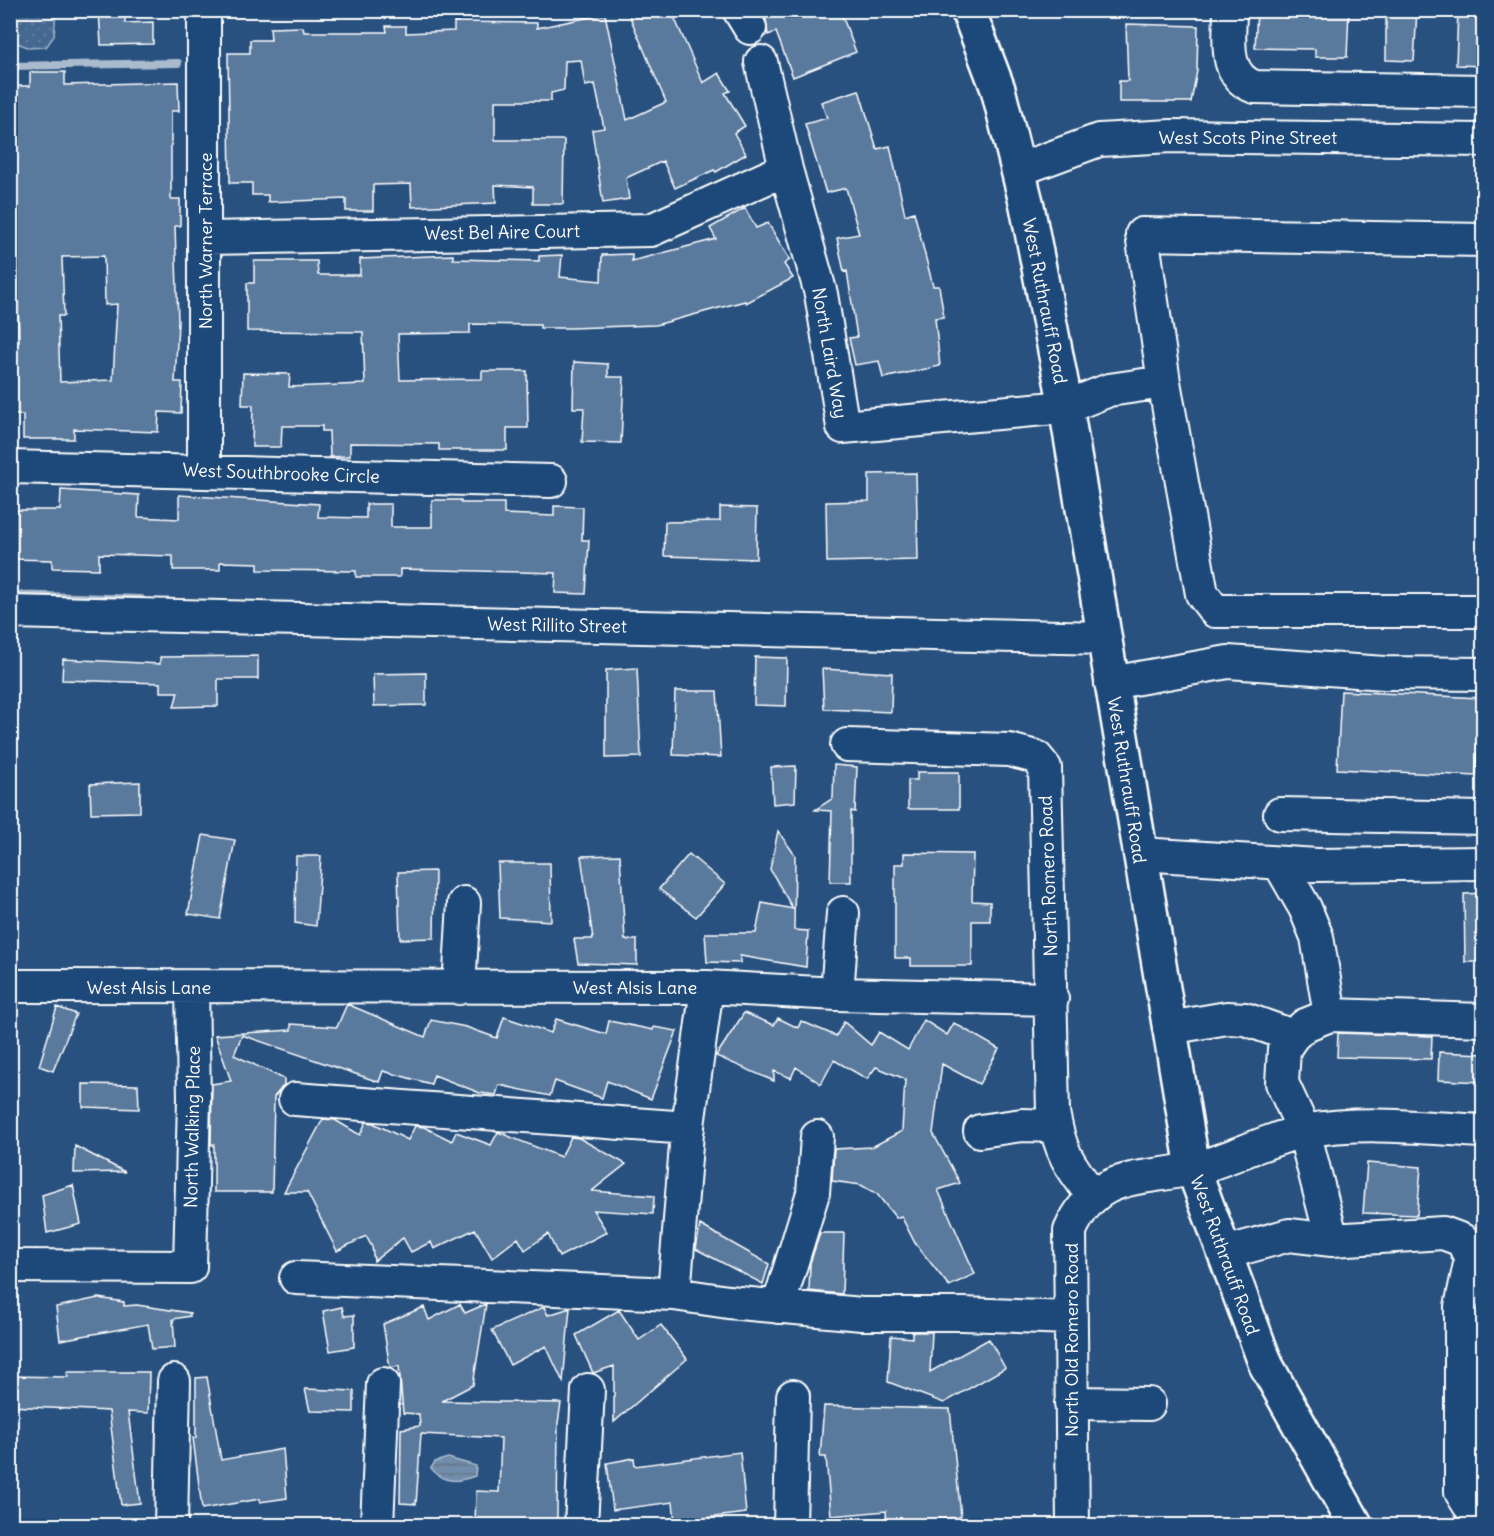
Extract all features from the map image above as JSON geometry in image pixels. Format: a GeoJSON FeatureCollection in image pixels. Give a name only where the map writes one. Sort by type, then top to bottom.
{"type":"FeatureCollection","features":[{"type":"Feature","properties":{"kind":"main road","name":"West Ruthrauff Road"},"geometry":{"type":"LineString","coordinates":[[968,10],[998,89],[1066,407],[1193,1168],[1266,1365],[1356,1526]]}},
{"type":"Feature","properties":{"kind":"street","name":"North Warner Terrace"},"geometry":{"type":"LineString","coordinates":[[204,10],[206,238],[204,471]]}},
{"type":"Feature","properties":{"kind":"street"},"geometry":{"type":"LineString","coordinates":[[1230,10],[1230,62],[1246,84],[1255,87],[1484,91]]}},
{"type":"Feature","properties":{"kind":"street","name":"North Laird Way"},"geometry":{"type":"LineString","coordinates":[[761,62],[786,169],[821,294],[843,427],[1066,407]]}},
{"type":"Feature","properties":{"kind":"street","name":"West Scots Pine Street"},"geometry":{"type":"LineString","coordinates":[[1017,170],[1099,140],[1171,136],[1484,140]]}},
{"type":"Feature","properties":{"kind":"street","name":"West Bel Aire Court"},"geometry":{"type":"LineString","coordinates":[[206,238],[651,230],[786,169]]}},
{"type":"Feature","properties":{"kind":"street"},"geometry":{"type":"LineString","coordinates":[[1484,240],[1142,234],[1164,382],[1202,594],[1215,611],[1484,612]]}},
{"type":"Feature","properties":{"kind":"street"},"geometry":{"type":"LineString","coordinates":[[1066,407],[1109,390],[1164,382]]}},
{"type":"Feature","properties":{"kind":"street","name":"West Southbrooke Circle"},"geometry":{"type":"LineString","coordinates":[[10,467],[551,481]]}},
{"type":"Feature","properties":{"kind":"street","name":"West Rillito Street"},"geometry":{"type":"LineString","coordinates":[[10,612],[1104,638]]}},
{"type":"Feature","properties":{"kind":"street"},"geometry":{"type":"LineString","coordinates":[[1112,683],[1228,662],[1385,673],[1484,674]]}},
{"type":"Feature","properties":{"kind":"street","name":"North Romero Road"},"geometry":{"type":"LineString","coordinates":[[847,745],[1009,750],[1036,757],[1045,768],[1052,999]]}},
{"type":"Feature","properties":{"kind":"street"},"geometry":{"type":"LineString","coordinates":[[1280,814],[1484,818]]}},
{"type":"Feature","properties":{"kind":"street"},"geometry":{"type":"LineString","coordinates":[[1140,854],[1279,863],[1484,863]]}},
{"type":"Feature","properties":{"kind":"street"},"geometry":{"type":"LineString","coordinates":[[1279,863],[1305,908],[1317,937],[1330,1015]]}},
{"type":"Feature","properties":{"kind":"street"},"geometry":{"type":"LineString","coordinates":[[459,987],[464,903]]}},
{"type":"Feature","properties":{"kind":"street"},"geometry":{"type":"LineString","coordinates":[[837,994],[843,913]]}},
{"type":"Feature","properties":{"kind":"street","name":"West Alsis Lane"},"geometry":{"type":"LineString","coordinates":[[10,986],[707,987],[837,994],[1052,999]]}},
{"type":"Feature","properties":{"kind":"street","name":"North Walking Place"},"geometry":{"type":"LineString","coordinates":[[10,1266],[190,1268],[192,987]]}},
{"type":"Feature","properties":{"kind":"street"},"geometry":{"type":"LineString","coordinates":[[674,1294],[687,1128],[707,987]]}},
{"type":"Feature","properties":{"kind":"street"},"geometry":{"type":"LineString","coordinates":[[1052,999],[1053,1112],[1058,1142],[1071,1167],[1092,1195]]}},
{"type":"Feature","properties":{"kind":"street"},"geometry":{"type":"LineString","coordinates":[[1332,1240],[1304,1131],[1282,1083],[1284,1050],[1293,1036],[1305,1025],[1330,1015],[1484,1020]]}},
{"type":"Feature","properties":{"kind":"street"},"geometry":{"type":"LineString","coordinates":[[1169,1028],[1227,1018],[1245,1019],[1293,1036]]}},
{"type":"Feature","properties":{"kind":"street"},"geometry":{"type":"LineString","coordinates":[[295,1099],[687,1128]]}},
{"type":"Feature","properties":{"kind":"street"},"geometry":{"type":"LineString","coordinates":[[980,1131],[1022,1125],[1056,1126]]}},
{"type":"Feature","properties":{"kind":"street","name":"North Old Romero Road"},"geometry":{"type":"LineString","coordinates":[[1072,1526],[1070,1231],[1079,1209],[1092,1195],[1129,1178],[1193,1168],[1304,1131],[1359,1126],[1484,1131]]}},
{"type":"Feature","properties":{"kind":"street"},"geometry":{"type":"LineString","coordinates":[[778,1306],[813,1193],[817,1137]]}},
{"type":"Feature","properties":{"kind":"street"},"geometry":{"type":"LineString","coordinates":[[1225,1253],[1289,1235],[1332,1240],[1443,1233],[1462,1240],[1471,1259],[1461,1306],[1461,1492],[1469,1505],[1484,1511]]}},
{"type":"Feature","properties":{"kind":"street"},"geometry":{"type":"LineString","coordinates":[[296,1278],[674,1294],[862,1314],[963,1314],[1070,1318]]}},
{"type":"Feature","properties":{"kind":"street"},"geometry":{"type":"LineString","coordinates":[[171,1526],[174,1381]]}},
{"type":"Feature","properties":{"kind":"street"},"geometry":{"type":"LineString","coordinates":[[377,1526],[383,1383]]}},
{"type":"Feature","properties":{"kind":"street"},"geometry":{"type":"LineString","coordinates":[[581,1526],[588,1390]]}},
{"type":"Feature","properties":{"kind":"street"},"geometry":{"type":"LineString","coordinates":[[790,1526],[793,1396]]}},
{"type":"Feature","properties":{"kind":"street"},"geometry":{"type":"LineString","coordinates":[[1071,1403],[1149,1404]]}},
{"type":"Feature","properties":{"kind":"shaded area"},"geometry":{"type":"Polygon","coordinates":[[[11,10],[56,11],[54,36],[46,47],[29,48],[11,40],[11,10]]]}},
{"type":"Feature","properties":{"kind":"shaded area"},"geometry":{"type":"Polygon","coordinates":[[[448,1458],[476,1466],[475,1476],[463,1480],[451,1480],[441,1477],[431,1468],[435,1462],[448,1458]]]}},
{"type":"Feature","properties":{"kind":"building"},"geometry":{"type":"Polygon","coordinates":[[[99,10],[125,10],[125,23],[153,22],[153,44],[101,45],[99,10]]]}},
{"type":"Feature","properties":{"kind":"building"},"geometry":{"type":"Polygon","coordinates":[[[627,10],[671,10],[703,83],[719,73],[730,91],[725,93],[745,126],[734,133],[746,154],[716,172],[714,170],[675,188],[663,161],[626,178],[629,199],[603,203],[592,130],[604,128],[595,84],[585,86],[581,60],[565,61],[564,90],[551,93],[551,101],[495,101],[495,140],[564,140],[563,204],[533,204],[533,187],[495,185],[496,203],[412,207],[411,184],[373,185],[373,211],[346,211],[346,199],[268,202],[268,195],[252,195],[252,183],[230,183],[228,53],[250,53],[250,40],[271,40],[270,28],[303,27],[304,32],[387,32],[386,26],[406,26],[406,33],[454,31],[454,22],[537,23],[537,28],[605,14],[627,120],[666,102],[627,10]]]}},
{"type":"Feature","properties":{"kind":"building"},"geometry":{"type":"Polygon","coordinates":[[[760,10],[840,10],[856,52],[793,77],[776,32],[768,35],[766,19],[760,10]]]}},
{"type":"Feature","properties":{"kind":"building"},"geometry":{"type":"Polygon","coordinates":[[[1257,10],[1349,10],[1347,57],[1315,57],[1315,49],[1255,48],[1257,10]]]}},
{"type":"Feature","properties":{"kind":"building"},"geometry":{"type":"Polygon","coordinates":[[[1386,10],[1417,10],[1414,61],[1386,60],[1386,10]]]}},
{"type":"Feature","properties":{"kind":"building"},"geometry":{"type":"Polygon","coordinates":[[[1458,10],[1484,10],[1484,66],[1456,65],[1458,10]]]}},
{"type":"Feature","properties":{"kind":"building"},"geometry":{"type":"Polygon","coordinates":[[[1126,24],[1198,26],[1197,71],[1191,102],[1119,102],[1119,81],[1128,81],[1126,24]]]}},
{"type":"Feature","properties":{"kind":"building"},"geometry":{"type":"Polygon","coordinates":[[[30,72],[65,72],[65,85],[178,82],[179,111],[171,111],[171,199],[180,199],[180,226],[175,226],[178,322],[175,382],[182,382],[181,413],[159,412],[158,432],[74,429],[74,439],[23,439],[23,415],[10,415],[10,352],[14,352],[13,342],[19,342],[18,302],[10,303],[11,86],[30,86],[30,72]],[[104,256],[62,257],[64,316],[58,316],[60,382],[113,380],[117,304],[105,305],[104,256]]]}},
{"type":"Feature","properties":{"kind":"building"},"geometry":{"type":"Polygon","coordinates":[[[859,90],[877,149],[890,146],[905,215],[914,212],[933,286],[939,286],[944,317],[935,318],[940,366],[883,378],[879,361],[855,365],[849,338],[857,337],[847,271],[844,272],[837,238],[859,234],[846,188],[826,193],[805,124],[827,118],[821,102],[859,90]]]}},
{"type":"Feature","properties":{"kind":"building"},"geometry":{"type":"Polygon","coordinates":[[[745,208],[756,228],[768,223],[790,260],[784,264],[793,278],[746,303],[745,301],[656,325],[540,328],[540,325],[470,324],[470,333],[398,334],[400,380],[482,379],[482,371],[527,371],[528,428],[507,428],[507,450],[439,450],[439,444],[350,443],[350,456],[330,457],[329,431],[322,431],[322,426],[282,426],[281,447],[252,447],[253,405],[242,405],[243,373],[290,374],[289,387],[365,384],[363,332],[247,331],[247,283],[254,283],[254,261],[317,261],[318,275],[360,275],[360,259],[453,255],[453,259],[539,261],[539,256],[562,255],[560,277],[601,281],[602,255],[632,254],[632,261],[716,239],[710,228],[745,208]]]}},
{"type":"Feature","properties":{"kind":"building"},"geometry":{"type":"Polygon","coordinates":[[[574,362],[608,364],[608,377],[624,377],[621,443],[582,442],[584,408],[573,408],[574,362]]]}},
{"type":"Feature","properties":{"kind":"building"},"geometry":{"type":"Polygon","coordinates":[[[916,473],[918,560],[827,562],[826,502],[869,501],[869,474],[916,473]]]}},
{"type":"Feature","properties":{"kind":"building"},"geometry":{"type":"Polygon","coordinates":[[[61,490],[139,495],[138,517],[179,519],[179,495],[319,504],[318,517],[366,518],[366,504],[391,504],[391,527],[432,527],[432,500],[504,503],[504,514],[554,516],[554,506],[583,507],[582,540],[589,540],[586,594],[555,593],[556,573],[400,569],[400,577],[356,577],[356,571],[258,570],[258,563],[220,562],[220,570],[173,570],[173,556],[99,554],[99,569],[52,568],[52,560],[10,559],[10,510],[60,510],[61,490]]]}},
{"type":"Feature","properties":{"kind":"building"},"geometry":{"type":"Polygon","coordinates":[[[720,507],[757,508],[756,559],[664,556],[665,522],[720,521],[720,507]]]}},
{"type":"Feature","properties":{"kind":"building"},"geometry":{"type":"Polygon","coordinates":[[[258,656],[258,679],[218,679],[218,706],[174,707],[178,692],[160,692],[160,683],[62,680],[63,659],[160,664],[160,657],[258,656]]]}},
{"type":"Feature","properties":{"kind":"building"},"geometry":{"type":"Polygon","coordinates":[[[755,657],[787,658],[786,706],[754,705],[755,657]]]}},
{"type":"Feature","properties":{"kind":"building"},"geometry":{"type":"Polygon","coordinates":[[[637,668],[641,757],[606,758],[606,670],[637,668]]]}},
{"type":"Feature","properties":{"kind":"building"},"geometry":{"type":"Polygon","coordinates":[[[822,669],[892,673],[891,712],[824,709],[822,669]]]}},
{"type":"Feature","properties":{"kind":"building"},"geometry":{"type":"Polygon","coordinates":[[[426,673],[426,705],[374,706],[373,674],[426,673]]]}},
{"type":"Feature","properties":{"kind":"building"},"geometry":{"type":"Polygon","coordinates":[[[675,691],[717,691],[721,757],[673,755],[675,691]]]}},
{"type":"Feature","properties":{"kind":"building"},"geometry":{"type":"Polygon","coordinates":[[[1341,691],[1480,698],[1476,776],[1337,769],[1341,691]]]}},
{"type":"Feature","properties":{"kind":"building"},"geometry":{"type":"Polygon","coordinates":[[[834,765],[857,767],[855,812],[851,811],[851,882],[830,882],[832,811],[815,810],[833,798],[834,765]]]}},
{"type":"Feature","properties":{"kind":"building"},"geometry":{"type":"Polygon","coordinates":[[[796,766],[795,802],[773,804],[771,767],[796,766]]]}},
{"type":"Feature","properties":{"kind":"building"},"geometry":{"type":"Polygon","coordinates":[[[917,772],[959,772],[959,809],[908,809],[908,780],[917,780],[917,772]]]}},
{"type":"Feature","properties":{"kind":"building"},"geometry":{"type":"Polygon","coordinates":[[[140,782],[140,812],[91,813],[90,784],[140,782]]]}},
{"type":"Feature","properties":{"kind":"building"},"geometry":{"type":"Polygon","coordinates":[[[778,831],[795,855],[794,930],[808,931],[806,967],[740,956],[740,963],[707,962],[705,933],[756,933],[762,903],[793,909],[770,869],[778,831]]]}},
{"type":"Feature","properties":{"kind":"building"},"geometry":{"type":"Polygon","coordinates":[[[203,835],[235,840],[220,919],[188,914],[203,835]]]}},
{"type":"Feature","properties":{"kind":"building"},"geometry":{"type":"Polygon","coordinates":[[[904,853],[973,854],[972,901],[990,902],[990,921],[972,921],[972,966],[911,966],[911,958],[895,958],[895,864],[904,864],[904,853]]]}},
{"type":"Feature","properties":{"kind":"building"},"geometry":{"type":"Polygon","coordinates":[[[689,854],[725,884],[696,917],[659,889],[689,854]]]}},
{"type":"Feature","properties":{"kind":"building"},"geometry":{"type":"Polygon","coordinates":[[[620,855],[625,940],[637,940],[637,965],[578,963],[574,939],[593,939],[581,856],[620,855]]]}},
{"type":"Feature","properties":{"kind":"building"},"geometry":{"type":"Polygon","coordinates":[[[296,856],[321,856],[316,926],[295,923],[296,856]]]}},
{"type":"Feature","properties":{"kind":"building"},"geometry":{"type":"Polygon","coordinates":[[[498,863],[550,863],[551,921],[500,918],[498,863]]]}},
{"type":"Feature","properties":{"kind":"building"},"geometry":{"type":"Polygon","coordinates":[[[435,871],[434,938],[400,939],[398,872],[435,871]]]}},
{"type":"Feature","properties":{"kind":"building"},"geometry":{"type":"Polygon","coordinates":[[[1484,893],[1484,962],[1465,962],[1464,894],[1484,893]]]}},
{"type":"Feature","properties":{"kind":"building"},"geometry":{"type":"Polygon","coordinates":[[[347,1004],[425,1037],[431,1020],[466,1027],[497,1038],[504,1017],[551,1033],[556,1019],[606,1034],[609,1021],[653,1030],[654,1027],[677,1031],[651,1099],[607,1081],[602,1098],[555,1081],[550,1096],[499,1085],[496,1095],[480,1093],[434,1075],[431,1084],[383,1071],[379,1082],[242,1035],[234,1055],[284,1079],[284,1085],[274,1097],[272,1192],[214,1192],[214,1144],[211,1145],[212,1084],[231,1081],[215,1035],[291,1030],[291,1024],[337,1027],[347,1004]]]}},
{"type":"Feature","properties":{"kind":"building"},"geometry":{"type":"Polygon","coordinates":[[[57,1007],[76,1014],[53,1071],[39,1066],[57,1007]]]}},
{"type":"Feature","properties":{"kind":"building"},"geometry":{"type":"Polygon","coordinates":[[[744,1013],[774,1025],[778,1018],[798,1028],[801,1021],[836,1036],[844,1022],[871,1045],[879,1032],[908,1050],[924,1020],[947,1035],[954,1023],[999,1049],[979,1084],[942,1064],[933,1133],[960,1183],[938,1190],[975,1274],[949,1286],[915,1243],[901,1216],[896,1218],[877,1194],[861,1185],[832,1181],[834,1149],[872,1147],[902,1131],[905,1079],[876,1067],[867,1079],[834,1060],[821,1084],[796,1067],[791,1078],[774,1071],[774,1081],[716,1056],[744,1013]]]}},
{"type":"Feature","properties":{"kind":"building"},"geometry":{"type":"Polygon","coordinates":[[[1338,1033],[1432,1036],[1431,1059],[1337,1057],[1338,1033]]]}},
{"type":"Feature","properties":{"kind":"building"},"geometry":{"type":"Polygon","coordinates":[[[1439,1052],[1484,1054],[1484,1082],[1438,1080],[1439,1052]]]}},
{"type":"Feature","properties":{"kind":"building"},"geometry":{"type":"Polygon","coordinates":[[[83,1084],[138,1085],[139,1109],[83,1107],[83,1084]]]}},
{"type":"Feature","properties":{"kind":"building"},"geometry":{"type":"Polygon","coordinates":[[[323,1119],[335,1120],[360,1135],[366,1122],[373,1123],[408,1140],[415,1126],[424,1127],[452,1141],[456,1132],[491,1145],[498,1132],[561,1157],[571,1137],[579,1138],[626,1164],[592,1191],[654,1196],[653,1214],[593,1210],[607,1232],[559,1257],[548,1234],[525,1250],[518,1238],[492,1258],[475,1229],[434,1249],[431,1242],[411,1252],[403,1238],[374,1261],[372,1247],[366,1236],[337,1251],[307,1192],[284,1192],[323,1119]]]}},
{"type":"Feature","properties":{"kind":"building"},"geometry":{"type":"Polygon","coordinates":[[[75,1146],[125,1172],[74,1173],[75,1146]]]}},
{"type":"Feature","properties":{"kind":"building"},"geometry":{"type":"Polygon","coordinates":[[[1367,1163],[1421,1167],[1417,1215],[1363,1213],[1367,1163]]]}},
{"type":"Feature","properties":{"kind":"building"},"geometry":{"type":"Polygon","coordinates":[[[73,1185],[81,1224],[47,1233],[42,1195],[73,1185]]]}},
{"type":"Feature","properties":{"kind":"building"},"geometry":{"type":"Polygon","coordinates":[[[700,1225],[769,1264],[763,1284],[696,1249],[700,1225]]]}},
{"type":"Feature","properties":{"kind":"building"},"geometry":{"type":"Polygon","coordinates":[[[820,1233],[844,1233],[842,1294],[809,1291],[810,1263],[820,1233]]]}},
{"type":"Feature","properties":{"kind":"building"},"geometry":{"type":"Polygon","coordinates":[[[98,1298],[124,1302],[124,1306],[137,1305],[190,1313],[190,1316],[173,1319],[175,1347],[152,1349],[148,1324],[60,1340],[56,1307],[98,1298]]]}},
{"type":"Feature","properties":{"kind":"building"},"geometry":{"type":"Polygon","coordinates":[[[460,1304],[465,1313],[486,1304],[473,1385],[442,1401],[561,1403],[558,1423],[557,1520],[530,1519],[530,1526],[475,1526],[476,1491],[499,1492],[501,1438],[421,1434],[416,1504],[400,1503],[401,1429],[420,1426],[419,1414],[403,1413],[399,1366],[390,1368],[383,1324],[424,1307],[429,1320],[460,1304]]]}},
{"type":"Feature","properties":{"kind":"building"},"geometry":{"type":"Polygon","coordinates":[[[342,1307],[344,1316],[354,1315],[354,1347],[330,1351],[323,1311],[342,1307]]]}},
{"type":"Feature","properties":{"kind":"building"},"geometry":{"type":"Polygon","coordinates":[[[544,1307],[548,1315],[570,1308],[563,1382],[546,1346],[510,1365],[492,1330],[544,1307]]]}},
{"type":"Feature","properties":{"kind":"building"},"geometry":{"type":"Polygon","coordinates":[[[619,1310],[639,1340],[661,1325],[687,1359],[614,1422],[614,1366],[593,1373],[576,1335],[619,1310]]]}},
{"type":"Feature","properties":{"kind":"building"},"geometry":{"type":"Polygon","coordinates":[[[912,1332],[932,1332],[930,1372],[989,1339],[1005,1368],[944,1403],[888,1382],[891,1336],[912,1338],[912,1332]]]}},
{"type":"Feature","properties":{"kind":"building"},"geometry":{"type":"Polygon","coordinates":[[[67,1372],[149,1372],[148,1413],[128,1412],[140,1503],[121,1505],[109,1411],[10,1406],[10,1376],[68,1377],[67,1372]]]}},
{"type":"Feature","properties":{"kind":"building"},"geometry":{"type":"Polygon","coordinates":[[[207,1377],[221,1460],[283,1449],[287,1498],[260,1502],[260,1499],[202,1509],[193,1438],[196,1438],[196,1378],[207,1377]]]}},
{"type":"Feature","properties":{"kind":"building"},"geometry":{"type":"Polygon","coordinates":[[[305,1389],[354,1391],[354,1412],[310,1411],[305,1389]]]}},
{"type":"Feature","properties":{"kind":"building"},"geometry":{"type":"Polygon","coordinates":[[[824,1406],[950,1409],[961,1517],[887,1525],[886,1511],[831,1516],[826,1457],[820,1457],[824,1406]]]}},
{"type":"Feature","properties":{"kind":"building"},"geometry":{"type":"Polygon","coordinates":[[[740,1452],[746,1513],[675,1522],[673,1502],[613,1510],[607,1463],[634,1458],[635,1466],[740,1452]]]}},
{"type":"Feature","properties":{"kind":"waterway"},"geometry":{"type":"LineString","coordinates":[[10,66],[178,63]]}},
{"type":"Feature","properties":{"kind":"waterway"},"geometry":{"type":"LineString","coordinates":[[10,595],[141,599]]}}]}
